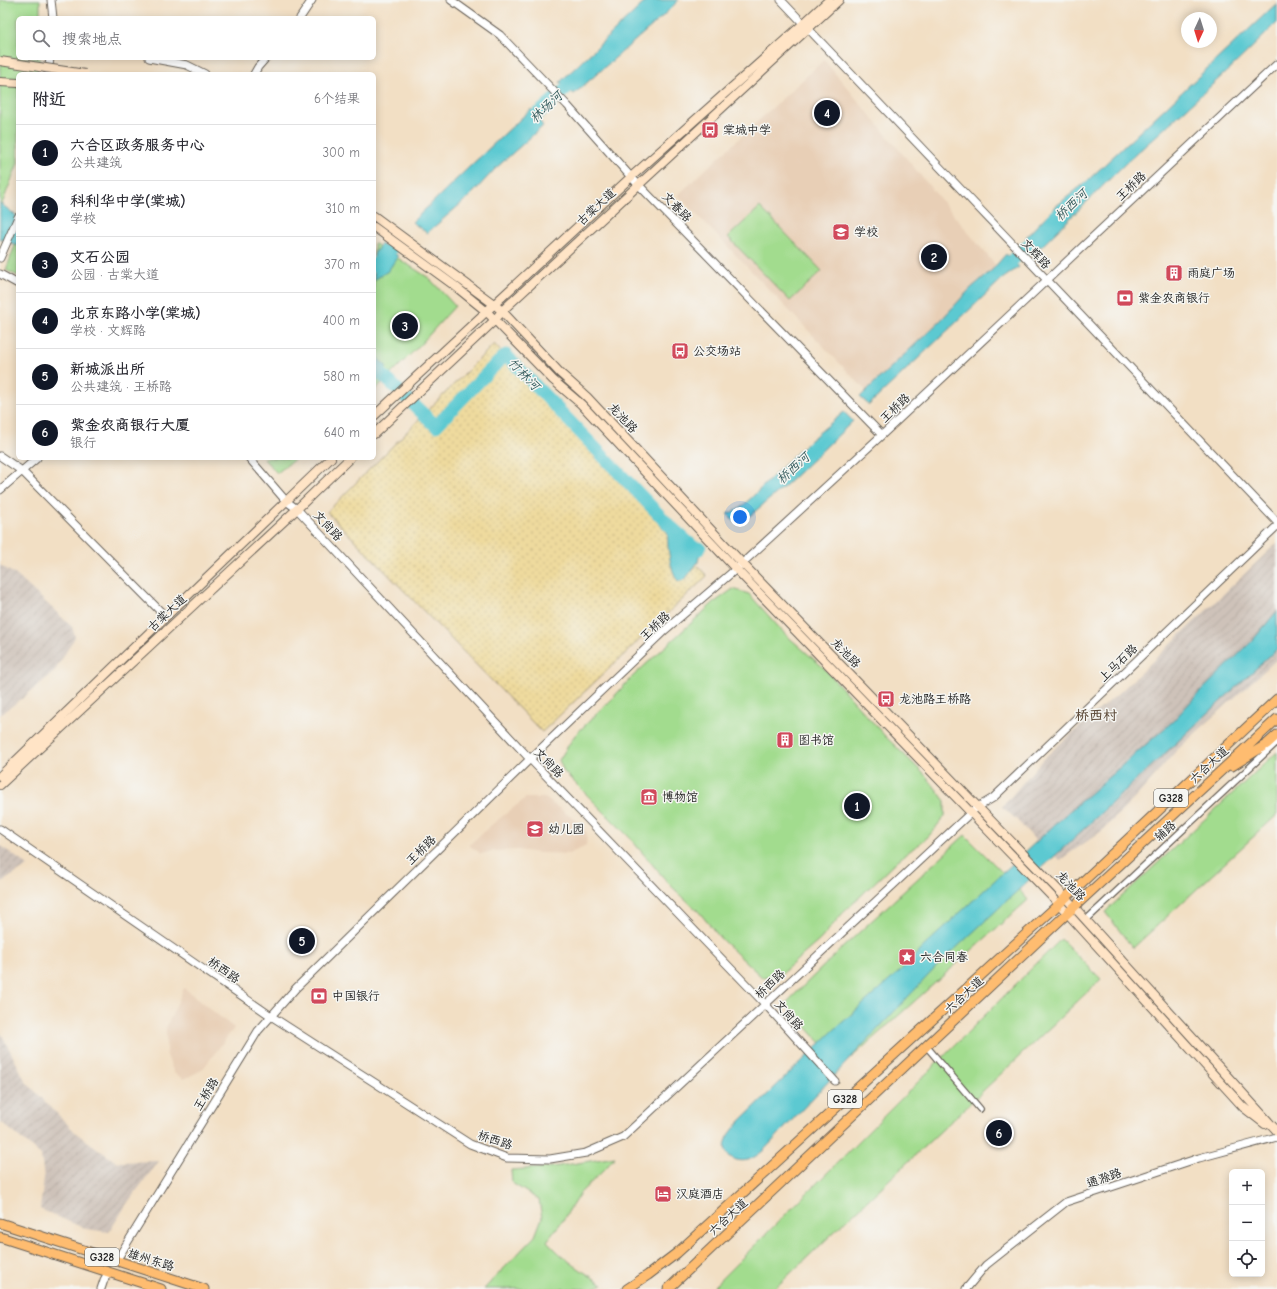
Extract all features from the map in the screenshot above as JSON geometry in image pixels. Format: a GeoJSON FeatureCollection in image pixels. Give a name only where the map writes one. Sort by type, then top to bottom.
{"type":"FeatureCollection","features":[{"type":"Feature","properties":{"kind":"highway","name":"六合大道"},"geometry":{"type":"LineString","coordinates":[[627,1289],[677,1253],[1062,901],[1277,699]]}},
{"type":"Feature","properties":{"kind":"highway","name":"六合大道"},"geometry":{"type":"LineString","coordinates":[[668,1289],[1277,719]]}},
{"type":"Feature","properties":{"kind":"highway"},"geometry":{"type":"LineString","coordinates":[[1216,775],[1268,744],[1277,735]]}},
{"type":"Feature","properties":{"kind":"highway","name":"雄州东路"},"geometry":{"type":"LineString","coordinates":[[0,1223],[204,1289]]}},
{"type":"Feature","properties":{"kind":"highway","name":"雄州东路"},"geometry":{"type":"LineString","coordinates":[[0,1237],[161,1289]]}},
{"type":"Feature","properties":{"kind":"main road","name":"古棠大道"},"geometry":{"type":"LineString","coordinates":[[376,432],[495,320],[502,311],[806,26],[829,0]]}},
{"type":"Feature","properties":{"kind":"main road","name":"古棠大道"},"geometry":{"type":"LineString","coordinates":[[376,414],[632,177],[838,0]]}},
{"type":"Feature","properties":{"kind":"main road"},"geometry":{"type":"LineString","coordinates":[[0,61],[73,72]]}},
{"type":"Feature","properties":{"kind":"main road"},"geometry":{"type":"LineString","coordinates":[[0,82],[16,83]]}},
{"type":"Feature","properties":{"kind":"main road","name":"龙池路"},"geometry":{"type":"LineString","coordinates":[[376,217],[502,311],[560,373],[587,398],[739,566],[971,812],[1062,901]]}},
{"type":"Feature","properties":{"kind":"main road","name":"龙池路"},"geometry":{"type":"LineString","coordinates":[[376,228],[455,286],[487,312],[553,380],[580,404],[978,806],[1243,1107],[1277,1132]]}},
{"type":"Feature","properties":{"kind":"main road","name":"古棠大道"},"geometry":{"type":"LineString","coordinates":[[0,776],[164,616],[328,460]]}},
{"type":"Feature","properties":{"kind":"main road","name":"古棠大道"},"geometry":{"type":"LineString","coordinates":[[0,785],[298,509],[348,460]]}},
{"type":"Feature","properties":{"kind":"main road","name":"龙池路"},"geometry":{"type":"LineString","coordinates":[[1071,911],[1086,920],[1277,1132]]}},
{"type":"Feature","properties":{"kind":"street"},"geometry":{"type":"LineString","coordinates":[[51,0],[53,16]]}},
{"type":"Feature","properties":{"kind":"street"},"geometry":{"type":"LineString","coordinates":[[301,16],[312,0]]}},
{"type":"Feature","properties":{"kind":"street","name":"文春路"},"geometry":{"type":"LineString","coordinates":[[451,0],[500,35],[567,105],[638,184],[882,435]]}},
{"type":"Feature","properties":{"kind":"street","name":"文辉路"},"geometry":{"type":"LineString","coordinates":[[781,0],[1277,522]]}},
{"type":"Feature","properties":{"kind":"street"},"geometry":{"type":"LineString","coordinates":[[48,72],[50,60]]}},
{"type":"Feature","properties":{"kind":"street"},"geometry":{"type":"LineString","coordinates":[[160,60],[187,65],[201,72]]}},
{"type":"Feature","properties":{"kind":"street"},"geometry":{"type":"LineString","coordinates":[[255,72],[264,60]]}},
{"type":"Feature","properties":{"kind":"street","name":"王桥路"},"geometry":{"type":"LineString","coordinates":[[116,1261],[258,1031],[296,988],[530,759],[665,630],[739,566],[882,435],[1277,64]]}},
{"type":"Feature","properties":{"kind":"street"},"geometry":{"type":"LineString","coordinates":[[0,258],[16,222]]}},
{"type":"Feature","properties":{"kind":"street"},"geometry":{"type":"LineString","coordinates":[[0,274],[16,283]]}},
{"type":"Feature","properties":{"kind":"street"},"geometry":{"type":"LineString","coordinates":[[0,456],[22,471],[164,616]]}},
{"type":"Feature","properties":{"kind":"street"},"geometry":{"type":"LineString","coordinates":[[0,490],[35,460]]}},
{"type":"Feature","properties":{"kind":"street","name":"文尚路"},"geometry":{"type":"LineString","coordinates":[[251,460],[286,501],[298,509],[530,759],[765,1004],[835,1081]]}},
{"type":"Feature","properties":{"kind":"street","name":"上马石路"},"geometry":{"type":"LineString","coordinates":[[971,812],[978,806],[993,798],[1277,526]]}},
{"type":"Feature","properties":{"kind":"street","name":"辅路"},"geometry":{"type":"LineString","coordinates":[[1086,920],[1277,742]]}},
{"type":"Feature","properties":{"kind":"street","name":"桥西路"},"geometry":{"type":"LineString","coordinates":[[0,829],[272,1016],[470,1144],[507,1158],[550,1159],[586,1153],[623,1137],[971,812]]}},
{"type":"Feature","properties":{"kind":"street"},"geometry":{"type":"LineString","coordinates":[[927,1046],[980,1109]]}},
{"type":"Feature","properties":{"kind":"street","name":"通滁路"},"geometry":{"type":"LineString","coordinates":[[966,1289],[986,1265],[1066,1202],[1199,1158],[1277,1137]]}},
{"type":"Feature","properties":{"kind":"street"},"geometry":{"type":"LineString","coordinates":[[101,1289],[108,1272]]}},
{"type":"Feature","properties":{"kind":"shaded area","name":"学校"},"geometry":{"type":"Polygon","coordinates":[[[824,60],[998,268],[873,398],[678,195],[824,60]]]}},
{"type":"Feature","properties":{"kind":"shaded area"},"geometry":{"type":"Polygon","coordinates":[[[1277,543],[1277,659],[1176,751],[1138,795],[1102,831],[1060,860],[1037,842],[1016,819],[1002,807],[1043,759],[1118,694],[1277,543]]]}},
{"type":"Feature","properties":{"kind":"shaded area"},"geometry":{"type":"Polygon","coordinates":[[[0,565],[16,575],[72,627],[75,637],[54,672],[0,715],[0,565]]]}},
{"type":"Feature","properties":{"kind":"shaded area","name":"幼儿园"},"geometry":{"type":"Polygon","coordinates":[[[526,798],[545,798],[578,822],[587,833],[586,845],[569,854],[539,853],[518,850],[493,851],[481,854],[469,845],[490,826],[526,798]]]}},
{"type":"Feature","properties":{"kind":"shaded area"},"geometry":{"type":"Polygon","coordinates":[[[0,845],[28,866],[0,883],[0,845]]]}},
{"type":"Feature","properties":{"kind":"shaded area"},"geometry":{"type":"Polygon","coordinates":[[[184,988],[234,1028],[202,1070],[184,1079],[174,1073],[166,1053],[166,1028],[184,988]]]}},
{"type":"Feature","properties":{"kind":"shaded area"},"geometry":{"type":"Polygon","coordinates":[[[0,1031],[26,1082],[76,1133],[116,1162],[159,1161],[128,1202],[109,1232],[86,1229],[40,1209],[44,1178],[41,1155],[0,1121],[0,1031]]]}},
{"type":"Feature","properties":{"kind":"green space"},"geometry":{"type":"Polygon","coordinates":[[[0,0],[40,0],[40,16],[16,16],[16,60],[40,60],[37,72],[16,72],[16,168],[0,209],[0,0]]]}},
{"type":"Feature","properties":{"kind":"green space"},"geometry":{"type":"Polygon","coordinates":[[[760,207],[822,271],[790,301],[728,237],[760,207]]]}},
{"type":"Feature","properties":{"kind":"green space"},"geometry":{"type":"Polygon","coordinates":[[[16,242],[16,275],[6,270],[16,242]]]}},
{"type":"Feature","properties":{"kind":"green space"},"geometry":{"type":"Polygon","coordinates":[[[376,244],[429,278],[455,306],[419,346],[376,389],[376,244]]]}},
{"type":"Feature","properties":{"kind":"green space"},"geometry":{"type":"Polygon","coordinates":[[[265,460],[293,460],[277,473],[265,460]]]}},
{"type":"Feature","properties":{"kind":"green space"},"geometry":{"type":"Polygon","coordinates":[[[733,589],[749,594],[785,634],[824,668],[885,736],[927,777],[945,801],[945,816],[928,837],[898,860],[842,914],[820,940],[782,973],[763,978],[721,939],[699,912],[669,884],[629,837],[564,772],[559,760],[575,735],[631,678],[712,604],[733,589]]]}},
{"type":"Feature","properties":{"kind":"green space"},"geometry":{"type":"Polygon","coordinates":[[[1277,752],[1277,815],[1133,948],[1105,912],[1277,752]]]}},
{"type":"Feature","properties":{"kind":"green space"},"geometry":{"type":"Polygon","coordinates":[[[965,835],[1028,900],[842,1066],[785,1004],[841,949],[965,835]]]}},
{"type":"Feature","properties":{"kind":"green space"},"geometry":{"type":"Polygon","coordinates":[[[1061,939],[1101,979],[774,1289],[717,1289],[714,1286],[1061,939]]]}},
{"type":"Feature","properties":{"kind":"green space"},"geometry":{"type":"Polygon","coordinates":[[[615,1157],[580,1193],[563,1220],[547,1241],[574,1265],[603,1284],[592,1289],[484,1289],[535,1236],[542,1218],[539,1200],[512,1183],[511,1170],[553,1167],[615,1157]]]}},
{"type":"Feature","properties":{"kind":"sand"},"geometry":{"type":"Polygon","coordinates":[[[494,344],[707,576],[542,732],[327,512],[494,344]]]}},
{"type":"Feature","properties":{"kind":"water"},"geometry":{"type":"Polygon","coordinates":[[[647,0],[679,0],[663,16],[574,94],[560,82],[647,0]]]}},
{"type":"Feature","properties":{"kind":"water"},"geometry":{"type":"Polygon","coordinates":[[[1277,3],[1277,23],[1236,63],[1128,161],[1041,247],[1026,237],[1055,207],[1086,182],[1277,3]]]}},
{"type":"Feature","properties":{"kind":"water"},"geometry":{"type":"Polygon","coordinates":[[[531,109],[543,126],[496,168],[471,195],[427,233],[412,222],[466,170],[531,109]]]}},
{"type":"Feature","properties":{"kind":"water"},"geometry":{"type":"Polygon","coordinates":[[[0,203],[16,215],[16,245],[0,239],[0,203]]]}},
{"type":"Feature","properties":{"kind":"water"},"geometry":{"type":"Polygon","coordinates":[[[381,244],[398,256],[388,271],[376,279],[376,251],[381,244]]]}},
{"type":"Feature","properties":{"kind":"water"},"geometry":{"type":"Polygon","coordinates":[[[1006,254],[1019,267],[1002,279],[869,405],[860,397],[940,321],[970,289],[992,270],[1006,254]]]}},
{"type":"Feature","properties":{"kind":"water"},"geometry":{"type":"Polygon","coordinates":[[[376,357],[387,367],[378,380],[376,378],[376,357]]]}},
{"type":"Feature","properties":{"kind":"water"},"geometry":{"type":"Polygon","coordinates":[[[844,412],[853,421],[785,486],[739,525],[727,514],[739,509],[809,441],[844,412]]]}},
{"type":"Feature","properties":{"kind":"water"},"geometry":{"type":"Polygon","coordinates":[[[669,525],[682,533],[697,550],[699,557],[698,562],[687,577],[682,581],[678,581],[675,576],[671,562],[668,546],[669,525]]]}},
{"type":"Feature","properties":{"kind":"water"},"geometry":{"type":"Polygon","coordinates":[[[1277,611],[1277,649],[940,963],[764,1150],[752,1158],[743,1161],[728,1155],[725,1147],[727,1139],[740,1121],[836,1028],[898,973],[922,948],[1066,814],[1173,721],[1194,698],[1252,641],[1277,611]]]}},
{"type":"Feature","properties":{"kind":"waterway","name":"林场河"},"geometry":{"type":"LineString","coordinates":[[522,128],[579,77]]}},
{"type":"Feature","properties":{"kind":"waterway","name":"桥西河"},"geometry":{"type":"LineString","coordinates":[[1000,272],[1045,229]]}},
{"type":"Feature","properties":{"kind":"waterway","name":"林场河"},"geometry":{"type":"LineString","coordinates":[[376,264],[395,245]]}},
{"type":"Feature","properties":{"kind":"waterway","name":"竹林河"},"geometry":{"type":"LineString","coordinates":[[376,369],[436,426],[506,355],[669,525],[697,550],[700,548]]}},
{"type":"Feature","properties":{"kind":"place","name":"北京东路小学(棠城)"},"geometry":{"type":"Point","coordinates":[827,113]}},
{"type":"Feature","properties":{"kind":"place","name":"棠城中学"},"geometry":{"type":"Point","coordinates":[710,130]}},
{"type":"Feature","properties":{"kind":"place","name":"学校"},"geometry":{"type":"Point","coordinates":[841,232]}},
{"type":"Feature","properties":{"kind":"place","name":"科利华中学(棠城)"},"geometry":{"type":"Point","coordinates":[934,257]}},
{"type":"Feature","properties":{"kind":"place","name":"雨庭广场"},"geometry":{"type":"Point","coordinates":[1174,273]}},
{"type":"Feature","properties":{"kind":"place","name":"紫金农商银行"},"geometry":{"type":"Point","coordinates":[1125,298]}},
{"type":"Feature","properties":{"kind":"place","name":"文石公园"},"geometry":{"type":"Point","coordinates":[405,326]}},
{"type":"Feature","properties":{"kind":"place","name":"公交场站"},"geometry":{"type":"Point","coordinates":[680,351]}},
{"type":"Feature","properties":{"kind":"place","name":"龙池路王桥路"},"geometry":{"type":"Point","coordinates":[886,699]}},
{"type":"Feature","properties":{"kind":"place","name":"图书馆"},"geometry":{"type":"Point","coordinates":[785,740]}},
{"type":"Feature","properties":{"kind":"place","name":"博物馆"},"geometry":{"type":"Point","coordinates":[649,797]}},
{"type":"Feature","properties":{"kind":"place","name":"六合区政务服务中心"},"geometry":{"type":"Point","coordinates":[857,806]}},
{"type":"Feature","properties":{"kind":"place","name":"幼儿园"},"geometry":{"type":"Point","coordinates":[535,829]}},
{"type":"Feature","properties":{"kind":"place","name":"新城派出所"},"geometry":{"type":"Point","coordinates":[302,941]}},
{"type":"Feature","properties":{"kind":"place","name":"六合同春"},"geometry":{"type":"Point","coordinates":[907,957]}},
{"type":"Feature","properties":{"kind":"place","name":"中国银行"},"geometry":{"type":"Point","coordinates":[319,996]}},
{"type":"Feature","properties":{"kind":"place","name":"紫金农商银行大厦"},"geometry":{"type":"Point","coordinates":[999,1133]}},
{"type":"Feature","properties":{"kind":"place","name":"汉庭酒店"},"geometry":{"type":"Point","coordinates":[663,1194]}},
{"type":"Feature","properties":{"kind":"district","name":"桥西村"},"geometry":{"type":"Point","coordinates":[1096,715]}}]}
